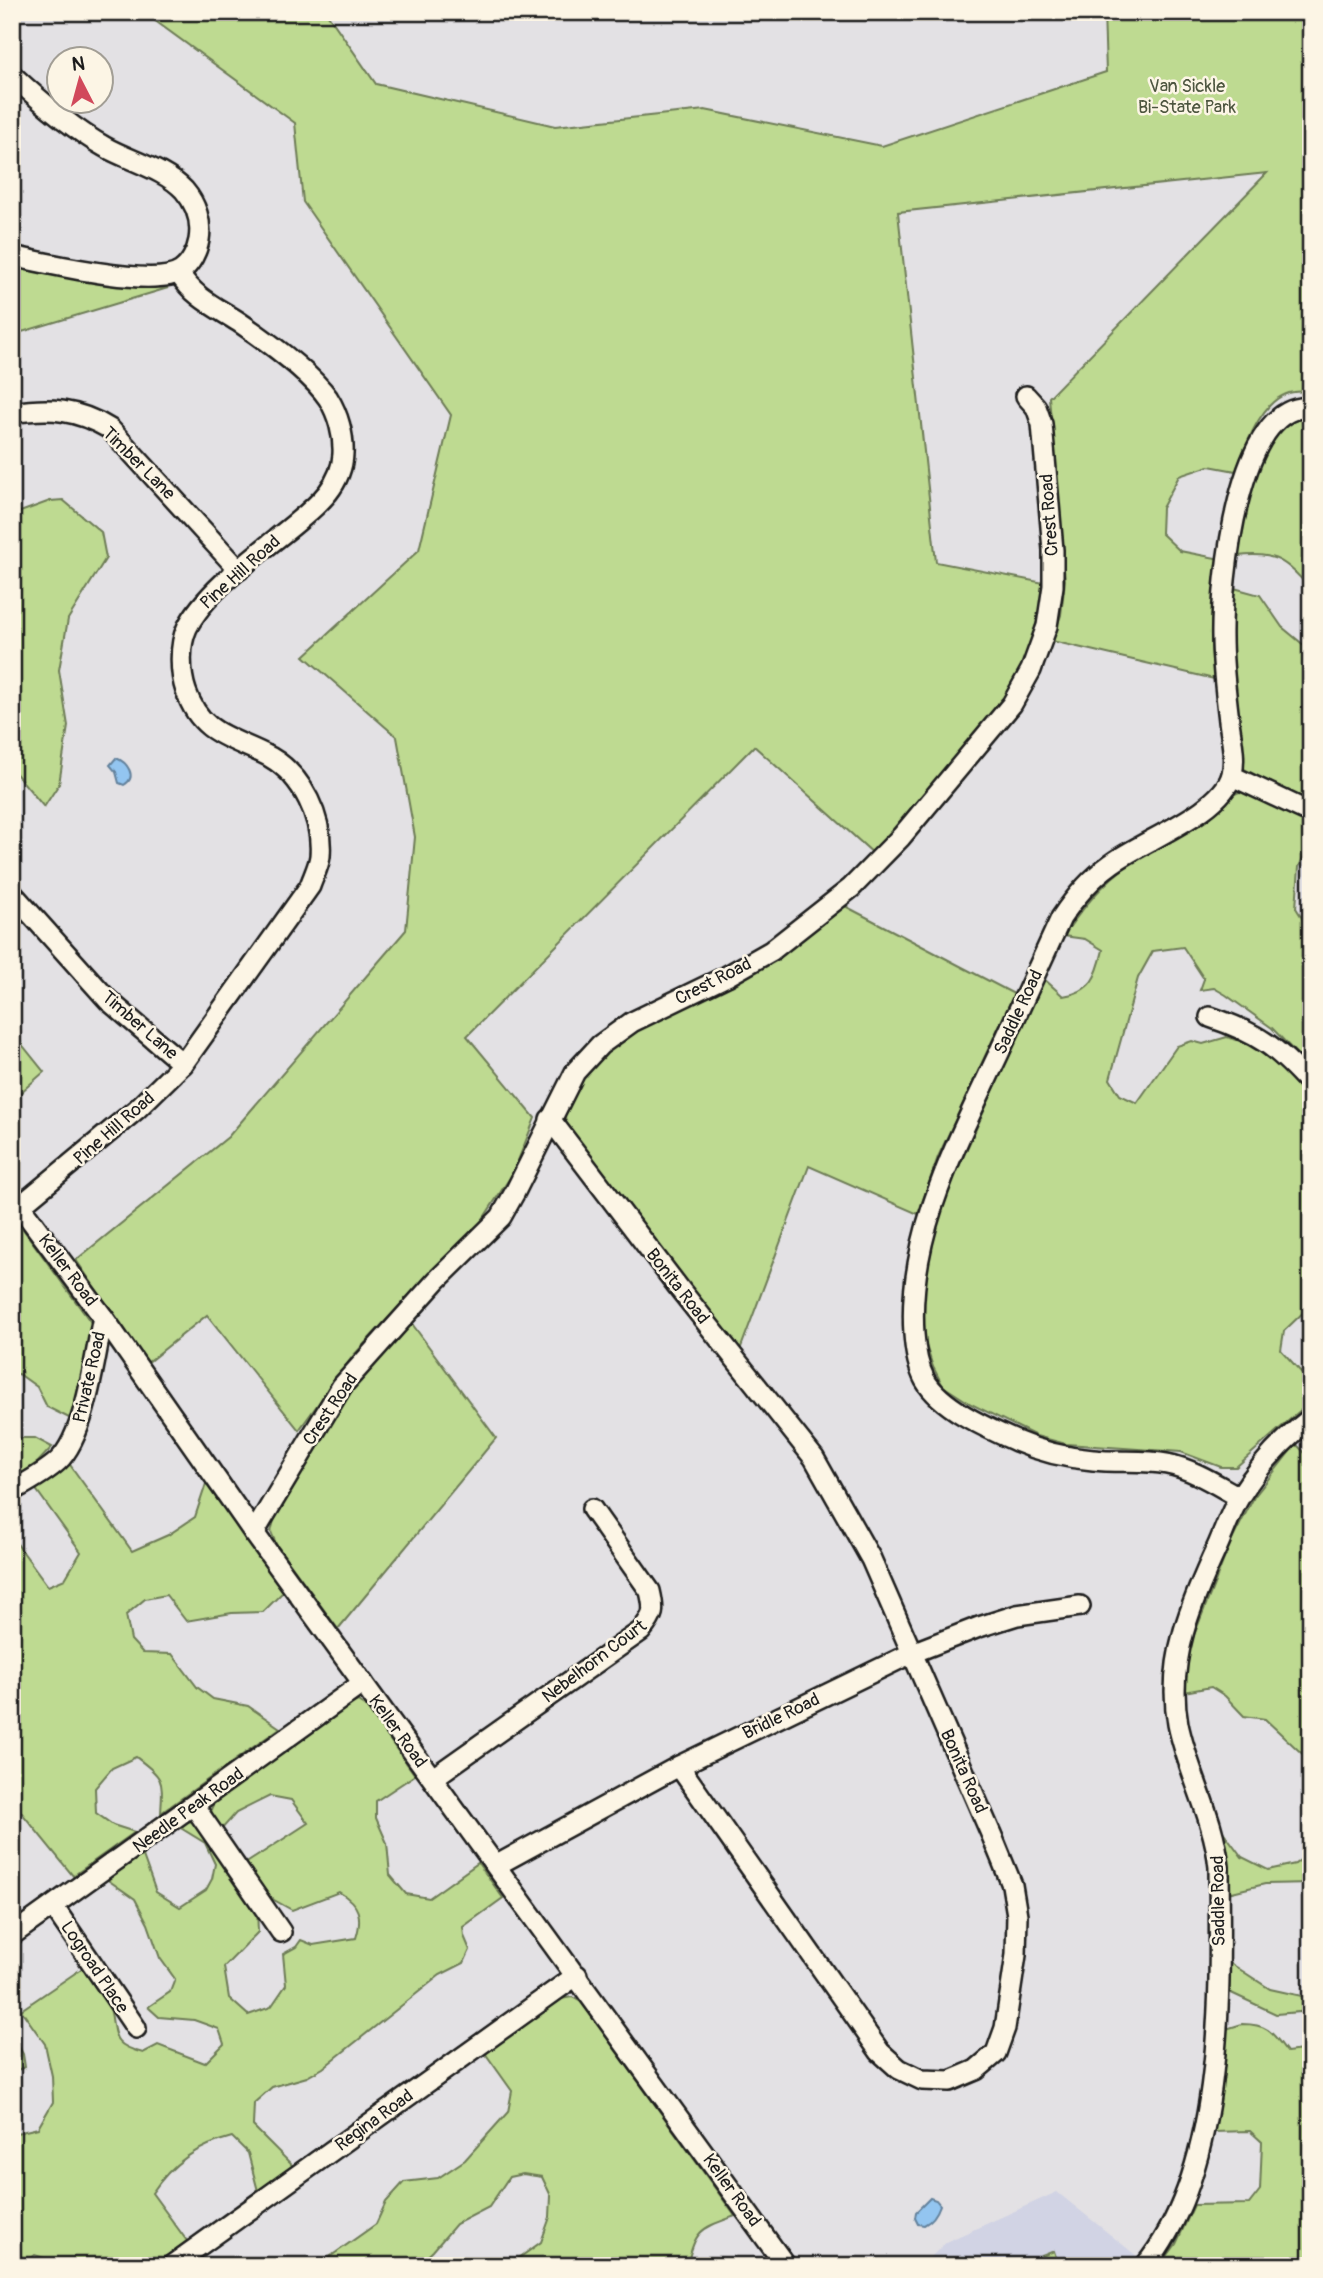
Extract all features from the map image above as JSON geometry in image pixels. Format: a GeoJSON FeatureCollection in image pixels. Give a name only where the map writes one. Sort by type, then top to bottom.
{"type":"FeatureCollection","features":[{"type":"Feature","properties":{"kind":"street"},"geometry":{"type":"LineString","coordinates":[[12,75],[43,103],[103,146],[166,176],[184,191],[197,211],[201,230],[190,263],[179,273],[139,277],[118,275],[12,257]]}},
{"type":"Feature","properties":{"kind":"street","name":"Pine Hill Road"},"geometry":{"type":"LineString","coordinates":[[16,1201],[127,1118],[183,1064],[310,886],[320,858],[318,824],[308,800],[294,778],[271,758],[214,732],[196,712],[185,689],[181,659],[186,631],[197,611],[239,570],[317,506],[337,481],[343,455],[341,426],[328,398],[305,373],[240,323],[194,294],[179,273]]}},
{"type":"Feature","properties":{"kind":"street","name":"Crest Road"},"geometry":{"type":"LineString","coordinates":[[254,1533],[342,1386],[437,1280],[501,1217],[575,1072],[600,1045],[632,1022],[727,976],[771,951],[851,888],[901,837],[1012,704],[1031,670],[1047,626],[1053,586],[1053,550],[1042,424],[1036,407],[1026,396]]}},
{"type":"Feature","properties":{"kind":"street"},"geometry":{"type":"LineString","coordinates":[[1311,408],[1304,407],[1283,415],[1266,432],[1253,455],[1234,519],[1224,590],[1222,636],[1233,755],[1232,776],[1311,813]]}},
{"type":"Feature","properties":{"kind":"street","name":"Timber Lane"},"geometry":{"type":"LineString","coordinates":[[12,413],[34,409],[64,410],[89,417],[110,429],[239,570]]}},
{"type":"Feature","properties":{"kind":"street","name":"Saddle Road"},"geometry":{"type":"LineString","coordinates":[[1232,776],[1205,810],[1110,864],[1078,892],[1061,918],[946,1168],[926,1226],[916,1271],[912,1311],[915,1349],[924,1379],[938,1398],[963,1414],[1017,1441],[1050,1452],[1092,1460],[1169,1464],[1200,1476],[1239,1497]]}},
{"type":"Feature","properties":{"kind":"street","name":"Timber Lane"},"geometry":{"type":"LineString","coordinates":[[12,893],[108,1000],[183,1064]]}},
{"type":"Feature","properties":{"kind":"street"},"geometry":{"type":"LineString","coordinates":[[1210,1017],[1242,1028],[1265,1040],[1311,1084]]}},
{"type":"Feature","properties":{"kind":"street","name":"Bonita Road"},"geometry":{"type":"LineString","coordinates":[[550,1119],[690,1303],[814,1458],[871,1559],[1012,1885],[1017,1915],[1016,1955],[1006,2028],[996,2053],[976,2070],[950,2081],[922,2080],[899,2069],[880,2052],[679,1766]]}},
{"type":"Feature","properties":{"kind":"street","name":"Keller Road"},"geometry":{"type":"LineString","coordinates":[[16,1201],[103,1317],[254,1533],[786,2266]]}},
{"type":"Feature","properties":{"kind":"street","name":"Private Road"},"geometry":{"type":"LineString","coordinates":[[12,1491],[58,1460],[68,1448],[80,1424],[103,1317]]}},
{"type":"Feature","properties":{"kind":"street","name":"Saddle Road"},"geometry":{"type":"LineString","coordinates":[[1144,2266],[1177,2217],[1193,2172],[1206,2114],[1218,2004],[1218,1856],[1178,1723],[1175,1688],[1177,1664],[1191,1606],[1239,1497],[1294,1431],[1311,1418]]}},
{"type":"Feature","properties":{"kind":"street","name":"Nebelhorn Court"},"geometry":{"type":"LineString","coordinates":[[433,1778],[621,1645],[652,1616],[654,1605],[650,1591],[592,1509]]}},
{"type":"Feature","properties":{"kind":"street","name":"Bridle Road"},"geometry":{"type":"LineString","coordinates":[[496,1866],[679,1766],[912,1653],[1017,1615],[1080,1606]]}},
{"type":"Feature","properties":{"kind":"street","name":"Needle Peak Road"},"geometry":{"type":"LineString","coordinates":[[12,1935],[362,1683]]}},
{"type":"Feature","properties":{"kind":"street"},"geometry":{"type":"LineString","coordinates":[[194,1806],[281,1931]]}},
{"type":"Feature","properties":{"kind":"street","name":"Logroad Place"},"geometry":{"type":"LineString","coordinates":[[53,1906],[136,2028]]}},
{"type":"Feature","properties":{"kind":"street","name":"Regina Road"},"geometry":{"type":"LineString","coordinates":[[171,2266],[577,1975]]}},
{"type":"Feature","properties":{"kind":"shaded area"},"geometry":{"type":"Polygon","coordinates":[[[1057,2192],[1138,2257],[1130,2266],[922,2266],[946,2242],[1057,2192]]]}},
{"type":"Feature","properties":{"kind":"green space","name":"Van Sickle Bi-State Park"},"geometry":{"type":"Polygon","coordinates":[[[143,12],[326,12],[376,84],[555,126],[705,110],[882,146],[1106,72],[1104,12],[1311,12],[1311,392],[1294,392],[1273,402],[1257,423],[1236,471],[1209,466],[1179,476],[1162,508],[1161,533],[1180,551],[1221,559],[1211,647],[1214,679],[1052,641],[1061,615],[1065,580],[1049,397],[1267,173],[898,212],[936,562],[1044,583],[1039,615],[1012,687],[976,736],[874,854],[754,746],[467,1036],[535,1118],[513,1173],[479,1225],[353,1356],[299,1430],[207,1315],[147,1363],[76,1260],[228,1137],[406,930],[415,837],[397,737],[304,656],[419,550],[451,415],[303,202],[295,123],[143,12]]]}},
{"type":"Feature","properties":{"kind":"green space"},"geometry":{"type":"Polygon","coordinates":[[[12,265],[100,283],[168,288],[12,335],[12,265]]]}},
{"type":"Feature","properties":{"kind":"green space"},"geometry":{"type":"Polygon","coordinates":[[[1298,419],[1311,420],[1311,589],[1280,560],[1262,555],[1238,556],[1252,486],[1265,450],[1283,426],[1298,419]]]}},
{"type":"Feature","properties":{"kind":"green space"},"geometry":{"type":"Polygon","coordinates":[[[63,500],[101,532],[106,558],[68,619],[59,670],[68,726],[59,784],[44,807],[12,769],[12,515],[50,501],[63,500]]]}},
{"type":"Feature","properties":{"kind":"green space"},"geometry":{"type":"Polygon","coordinates":[[[1234,588],[1260,595],[1282,627],[1311,651],[1311,803],[1244,769],[1231,644],[1234,588]]]}},
{"type":"Feature","properties":{"kind":"green space"},"geometry":{"type":"Polygon","coordinates":[[[1244,791],[1311,824],[1311,840],[1299,867],[1296,908],[1306,924],[1311,925],[1311,1069],[1272,1028],[1226,995],[1214,988],[1200,990],[1204,979],[1183,947],[1153,951],[1138,978],[1110,1079],[1120,1095],[1137,1103],[1177,1046],[1192,1041],[1203,1044],[1227,1037],[1247,1043],[1271,1057],[1311,1101],[1311,1305],[1284,1331],[1281,1350],[1311,1383],[1311,1401],[1236,1467],[1221,1467],[1181,1452],[1066,1444],[1036,1436],[971,1404],[943,1386],[933,1367],[921,1330],[922,1293],[938,1220],[955,1175],[1044,979],[1063,996],[1081,991],[1095,975],[1103,950],[1085,939],[1063,936],[1091,899],[1123,869],[1150,851],[1200,825],[1228,799],[1244,791]]]}},
{"type":"Feature","properties":{"kind":"green space"},"geometry":{"type":"Polygon","coordinates":[[[845,906],[1014,994],[938,1157],[918,1214],[809,1166],[740,1350],[573,1137],[568,1129],[565,1108],[581,1081],[617,1044],[660,1016],[766,964],[845,906]]]}},
{"type":"Feature","properties":{"kind":"green space"},"geometry":{"type":"Polygon","coordinates":[[[12,1032],[44,1072],[12,1100],[12,1032]]]}},
{"type":"Feature","properties":{"kind":"green space"},"geometry":{"type":"Polygon","coordinates":[[[12,1214],[95,1328],[78,1407],[69,1418],[47,1407],[37,1387],[19,1374],[12,1375],[12,1214]]]}},
{"type":"Feature","properties":{"kind":"green space"},"geometry":{"type":"Polygon","coordinates":[[[410,1321],[496,1438],[338,1629],[276,1544],[271,1532],[274,1520],[314,1441],[341,1397],[410,1321]]]}},
{"type":"Feature","properties":{"kind":"green space"},"geometry":{"type":"Polygon","coordinates":[[[12,1438],[35,1438],[52,1447],[38,1462],[12,1480],[12,1438]]]}},
{"type":"Feature","properties":{"kind":"green space"},"geometry":{"type":"Polygon","coordinates":[[[1296,1444],[1311,1459],[1311,1762],[1265,1719],[1244,1716],[1225,1696],[1211,1687],[1184,1692],[1185,1658],[1230,1544],[1254,1497],[1296,1444]]]}},
{"type":"Feature","properties":{"kind":"green space"},"geometry":{"type":"Polygon","coordinates":[[[68,1462],[132,1551],[168,1535],[195,1517],[206,1484],[284,1591],[263,1612],[232,1613],[186,1621],[166,1595],[145,1599],[126,1615],[131,1640],[143,1653],[172,1654],[197,1687],[213,1699],[248,1706],[280,1728],[161,1813],[160,1780],[152,1770],[136,1757],[112,1768],[95,1788],[96,1813],[113,1825],[135,1832],[73,1876],[12,1801],[12,1537],[48,1586],[65,1579],[81,1552],[35,1488],[68,1462]]]}},
{"type":"Feature","properties":{"kind":"green space"},"geometry":{"type":"Polygon","coordinates":[[[358,1701],[366,1707],[415,1775],[376,1801],[376,1818],[387,1843],[390,1875],[406,1894],[429,1898],[478,1863],[503,1898],[463,1927],[470,1950],[464,1963],[440,1975],[323,2068],[307,2077],[272,2087],[254,2103],[253,2126],[293,2166],[258,2191],[248,2153],[232,2137],[208,2145],[177,2164],[152,2193],[187,2241],[153,2266],[58,2266],[54,2261],[35,2255],[21,2266],[12,2266],[12,2134],[38,2128],[53,2102],[52,2076],[45,2044],[21,2010],[84,1967],[107,1999],[116,2036],[124,2045],[143,2053],[158,2045],[205,2063],[224,2044],[219,2029],[194,2020],[159,2017],[148,2007],[170,1992],[175,1979],[160,1958],[148,1924],[135,1899],[105,1878],[142,1853],[156,1892],[180,1907],[206,1890],[215,1864],[205,1843],[179,1827],[186,1822],[194,1821],[257,1909],[258,1932],[224,1967],[229,1998],[248,2015],[271,2007],[286,1985],[283,1954],[296,1947],[301,1940],[313,1945],[356,1938],[358,1911],[351,1901],[339,1892],[292,1910],[265,1892],[245,1864],[308,1823],[291,1800],[270,1796],[236,1813],[221,1830],[211,1809],[215,1801],[358,1701]]]}},
{"type":"Feature","properties":{"kind":"green space"},"geometry":{"type":"Polygon","coordinates":[[[1222,1830],[1242,1857],[1268,1870],[1295,1864],[1309,1853],[1311,1847],[1311,1883],[1265,1884],[1228,1893],[1228,1867],[1222,1830]]]}},
{"type":"Feature","properties":{"kind":"green space"},"geometry":{"type":"Polygon","coordinates":[[[1227,1961],[1270,1989],[1306,1997],[1311,1994],[1311,2011],[1276,2014],[1227,1991],[1227,1961]]]}},
{"type":"Feature","properties":{"kind":"green space"},"geometry":{"type":"Polygon","coordinates":[[[572,1997],[581,2002],[735,2216],[701,2232],[693,2244],[687,2266],[508,2266],[541,2242],[550,2217],[551,2196],[542,2177],[523,2174],[509,2177],[489,2207],[456,2224],[417,2266],[317,2266],[376,2224],[386,2202],[404,2182],[438,2178],[465,2160],[508,2112],[512,2091],[485,2053],[561,1999],[572,1997]]]}},
{"type":"Feature","properties":{"kind":"green space"},"geometry":{"type":"Polygon","coordinates":[[[1242,2024],[1269,2031],[1287,2052],[1311,2049],[1311,2266],[1160,2266],[1176,2244],[1194,2205],[1249,2204],[1260,2190],[1262,2142],[1250,2131],[1213,2132],[1226,2029],[1242,2024]]]}},
{"type":"Feature","properties":{"kind":"green space"},"geometry":{"type":"Polygon","coordinates":[[[12,2035],[23,2054],[25,2067],[12,2072],[12,2035]]]}},
{"type":"Feature","properties":{"kind":"green space"},"geometry":{"type":"Polygon","coordinates":[[[1054,2251],[1059,2266],[1017,2266],[1054,2251]]]}},
{"type":"Feature","properties":{"kind":"water"},"geometry":{"type":"Polygon","coordinates":[[[116,758],[124,763],[131,774],[124,785],[119,783],[116,772],[110,765],[116,758]]]}},
{"type":"Feature","properties":{"kind":"water"},"geometry":{"type":"Polygon","coordinates":[[[930,2198],[940,2205],[932,2219],[924,2225],[918,2224],[916,2212],[930,2198]]]}}]}
